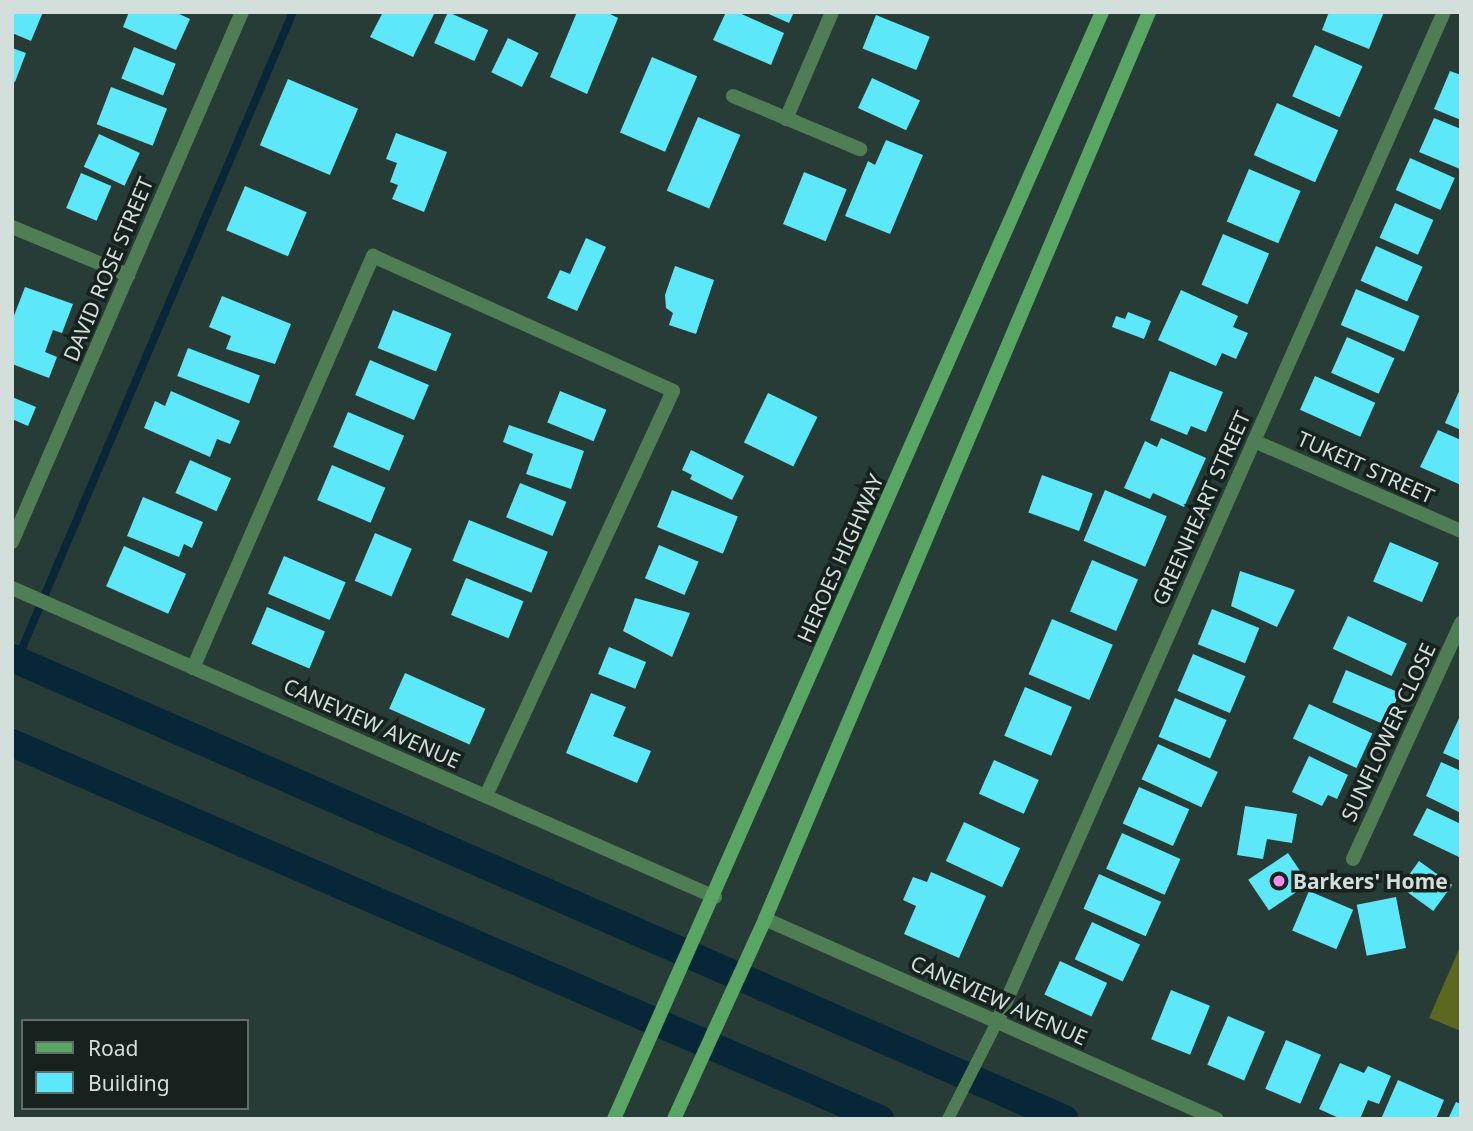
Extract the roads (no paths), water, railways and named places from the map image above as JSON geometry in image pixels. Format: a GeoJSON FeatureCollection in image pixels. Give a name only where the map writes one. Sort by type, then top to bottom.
{"type":"FeatureCollection","features":[{"type":"Feature","properties":{"kind":"main road","name":"HEROES HIGHWAY"},"geometry":{"type":"LineString","coordinates":[[614,1119],[704,922],[1102,12]]}},
{"type":"Feature","properties":{"kind":"main road"},"geometry":{"type":"LineString","coordinates":[[674,1119],[765,919],[1149,12]]}},
{"type":"Feature","properties":{"kind":"street","name":"DAVID ROSE STREET"},"geometry":{"type":"LineString","coordinates":[[12,542],[242,12]]}},
{"type":"Feature","properties":{"kind":"street"},"geometry":{"type":"LineString","coordinates":[[786,119],[832,12]]}},
{"type":"Feature","properties":{"kind":"street","name":"GREENHEART STREET"},"geometry":{"type":"LineString","coordinates":[[997,1021],[1444,12]]}},
{"type":"Feature","properties":{"kind":"street"},"geometry":{"type":"LineString","coordinates":[[733,96],[860,149]]}},
{"type":"Feature","properties":{"kind":"street"},"geometry":{"type":"LineString","coordinates":[[12,226],[128,275]]}},
{"type":"Feature","properties":{"kind":"street"},"geometry":{"type":"LineString","coordinates":[[193,668],[373,256],[673,391],[486,796]]}},
{"type":"Feature","properties":{"kind":"street","name":"TUKEIT STREET"},"geometry":{"type":"LineString","coordinates":[[1254,441],[1461,531]]}},
{"type":"Feature","properties":{"kind":"street","name":"CANEVIEW AVENUE"},"geometry":{"type":"LineString","coordinates":[[12,588],[715,897]]}},
{"type":"Feature","properties":{"kind":"street","name":"SUNFLOWER CLOSE"},"geometry":{"type":"LineString","coordinates":[[1353,859],[1461,623]]}},
{"type":"Feature","properties":{"kind":"street","name":"CANEVIEW AVENUE"},"geometry":{"type":"LineString","coordinates":[[765,919],[1217,1119]]}},
{"type":"Feature","properties":{"kind":"lane"},"geometry":{"type":"LineString","coordinates":[[948,1119],[997,1021]]}},
{"type":"Feature","properties":{"kind":"waterway"},"geometry":{"type":"LineString","coordinates":[[17,660],[293,12]]}},
{"type":"Feature","properties":{"kind":"waterway"},"geometry":{"type":"LineString","coordinates":[[12,658],[1064,1119]]}},
{"type":"Feature","properties":{"kind":"waterway"},"geometry":{"type":"LineString","coordinates":[[12,743],[880,1119]]}},
{"type":"Feature","properties":{"kind":"place","name":"Barkers' Home"},"geometry":{"type":"Point","coordinates":[1279,881]}}]}
